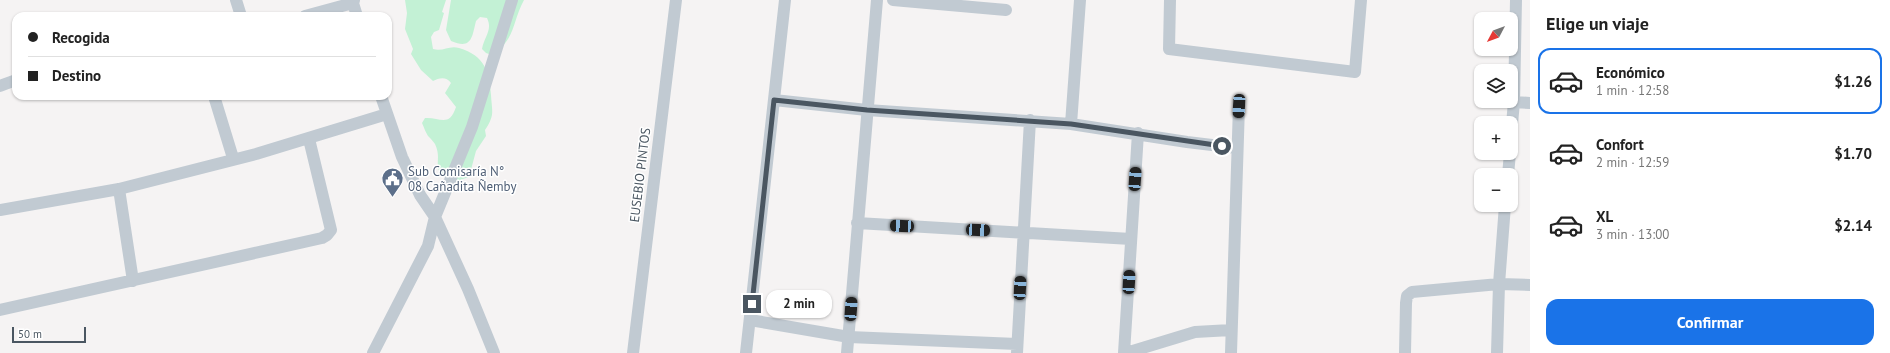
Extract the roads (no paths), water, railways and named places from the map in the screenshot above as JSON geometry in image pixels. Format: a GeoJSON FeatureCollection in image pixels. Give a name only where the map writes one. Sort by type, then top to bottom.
{"type":"FeatureCollection","features":[{"type":"Feature","properties":{"kind":"street"},"geometry":{"type":"LineString","coordinates":[[236,0],[240,12]]}},
{"type":"Feature","properties":{"kind":"street"},"geometry":{"type":"LineString","coordinates":[[373,353],[428,246],[435,217],[472,127],[512,0]]}},
{"type":"Feature","properties":{"kind":"street","name":"EUSEBIO PINTOS"},"geometry":{"type":"LineString","coordinates":[[633,353],[676,0]]}},
{"type":"Feature","properties":{"kind":"street"},"geometry":{"type":"LineString","coordinates":[[746,353],[785,0]]}},
{"type":"Feature","properties":{"kind":"street"},"geometry":{"type":"LineString","coordinates":[[847,353],[877,0]]}},
{"type":"Feature","properties":{"kind":"street"},"geometry":{"type":"LineString","coordinates":[[893,0],[1006,10]]}},
{"type":"Feature","properties":{"kind":"street"},"geometry":{"type":"LineString","coordinates":[[1071,124],[1080,0]]}},
{"type":"Feature","properties":{"kind":"street"},"geometry":{"type":"LineString","coordinates":[[1170,0],[1169,49],[1355,72],[1361,0]]}},
{"type":"Feature","properties":{"kind":"street"},"geometry":{"type":"LineString","coordinates":[[1515,64],[1516,0]]}},
{"type":"Feature","properties":{"kind":"street"},"geometry":{"type":"LineString","coordinates":[[318,12],[353,1],[356,12]]}},
{"type":"Feature","properties":{"kind":"street"},"geometry":{"type":"LineString","coordinates":[[0,86],[12,82]]}},
{"type":"Feature","properties":{"kind":"street"},"geometry":{"type":"LineString","coordinates":[[215,100],[233,158]]}},
{"type":"Feature","properties":{"kind":"street"},"geometry":{"type":"LineString","coordinates":[[382,100],[405,163],[420,195],[435,217],[468,289],[494,353]]}},
{"type":"Feature","properties":{"kind":"street"},"geometry":{"type":"LineString","coordinates":[[774,100],[867,110],[1071,124],[1237,148]]}},
{"type":"Feature","properties":{"kind":"street"},"geometry":{"type":"LineString","coordinates":[[1518,102],[1530,103]]}},
{"type":"Feature","properties":{"kind":"street"},"geometry":{"type":"LineString","coordinates":[[1231,353],[1239,106]]}},
{"type":"Feature","properties":{"kind":"street"},"geometry":{"type":"LineString","coordinates":[[0,210],[119,189],[233,158],[256,154],[386,114]]}},
{"type":"Feature","properties":{"kind":"street"},"geometry":{"type":"LineString","coordinates":[[750,320],[849,337],[1017,348],[1030,120]]}},
{"type":"Feature","properties":{"kind":"street"},"geometry":{"type":"LineString","coordinates":[[1138,133],[1125,353],[1195,332],[1232,330]]}},
{"type":"Feature","properties":{"kind":"street"},"geometry":{"type":"LineString","coordinates":[[0,310],[322,238],[331,230],[309,138]]}},
{"type":"Feature","properties":{"kind":"street"},"geometry":{"type":"LineString","coordinates":[[119,189],[133,281]]}},
{"type":"Feature","properties":{"kind":"street"},"geometry":{"type":"LineString","coordinates":[[1497,353],[1499,284],[1504,212]]}},
{"type":"Feature","properties":{"kind":"street"},"geometry":{"type":"LineString","coordinates":[[857,224],[1131,239]]}},
{"type":"Feature","properties":{"kind":"street"},"geometry":{"type":"LineString","coordinates":[[1405,353],[1406,303],[1408,296],[1412,292],[1499,284],[1530,285]]}},
{"type":"Feature","properties":{"kind":"place","name":"Sub Comisaría N° 08 Cañadita Ñemby"},"geometry":{"type":"Point","coordinates":[392,198]}}]}
